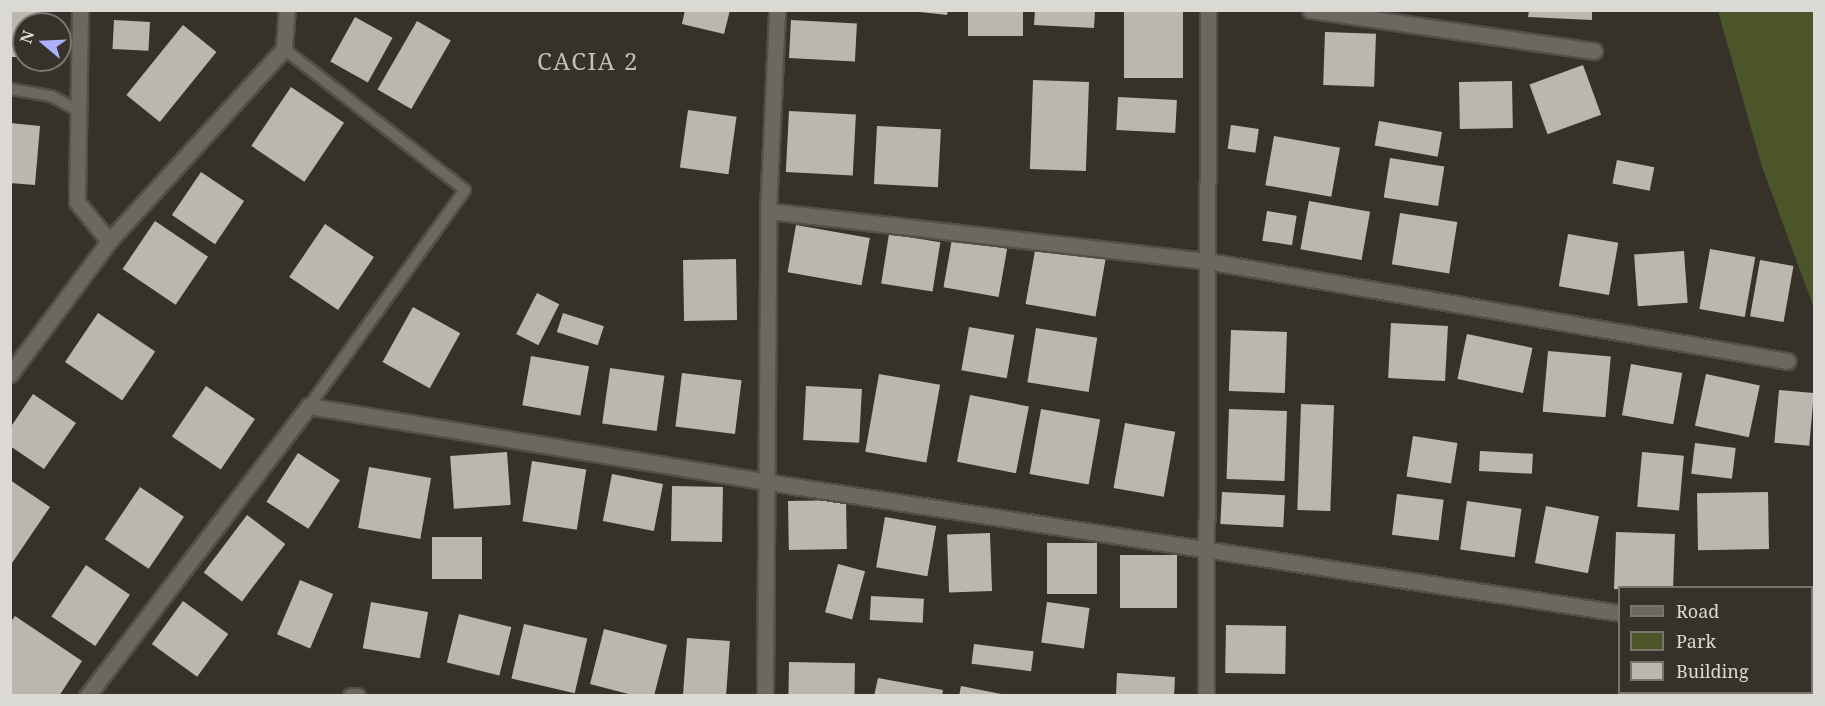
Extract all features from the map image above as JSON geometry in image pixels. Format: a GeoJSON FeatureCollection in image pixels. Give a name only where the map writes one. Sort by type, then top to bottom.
{"type":"FeatureCollection","features":[{"type":"Feature","properties":{"kind":"street"},"geometry":{"type":"LineString","coordinates":[[80,10],[77,202],[109,241]]}},
{"type":"Feature","properties":{"kind":"street"},"geometry":{"type":"LineString","coordinates":[[10,374],[109,241],[284,49],[287,10]]}},
{"type":"Feature","properties":{"kind":"street"},"geometry":{"type":"LineString","coordinates":[[765,696],[768,211],[777,10]]}},
{"type":"Feature","properties":{"kind":"street"},"geometry":{"type":"LineString","coordinates":[[1206,696],[1208,10]]}},
{"type":"Feature","properties":{"kind":"street"},"geometry":{"type":"LineString","coordinates":[[1310,10],[1594,51]]}},
{"type":"Feature","properties":{"kind":"street"},"geometry":{"type":"LineString","coordinates":[[768,211],[1207,261],[1788,361]]}},
{"type":"Feature","properties":{"kind":"street"},"geometry":{"type":"LineString","coordinates":[[87,696],[309,406],[766,482],[1618,614]]}},
{"type":"Feature","properties":{"kind":"street"},"geometry":{"type":"LineString","coordinates":[[351,696],[357,696]]}},
{"type":"Feature","properties":{"kind":"lane"},"geometry":{"type":"LineString","coordinates":[[284,49],[465,190],[309,406]]}},
{"type":"Feature","properties":{"kind":"lane"},"geometry":{"type":"LineString","coordinates":[[10,89],[51,96],[79,111]]}},
{"type":"Feature","properties":{"kind":"green space"},"geometry":{"type":"Polygon","coordinates":[[[1718,11],[1814,11],[1814,308],[1762,167],[1718,11]]]}},
{"type":"Feature","properties":{"kind":"green space"},"geometry":{"type":"Polygon","coordinates":[[[1813,598],[1814,695],[1699,695],[1813,694],[1813,598]]]}},
{"type":"Feature","properties":{"kind":"building"},"geometry":{"type":"Polygon","coordinates":[[[10,10],[40,10],[40,12],[12,12],[12,57],[10,57],[10,10]]]}},
{"type":"Feature","properties":{"kind":"building"},"geometry":{"type":"Polygon","coordinates":[[[685,10],[730,10],[724,34],[682,24],[685,10]]]}},
{"type":"Feature","properties":{"kind":"building"},"geometry":{"type":"Polygon","coordinates":[[[902,10],[948,10],[947,15],[902,10]]]}},
{"type":"Feature","properties":{"kind":"building"},"geometry":{"type":"Polygon","coordinates":[[[968,10],[1023,10],[1023,36],[968,36],[968,10]]]}},
{"type":"Feature","properties":{"kind":"building"},"geometry":{"type":"Polygon","coordinates":[[[1035,10],[1095,10],[1094,28],[1034,25],[1035,10]]]}},
{"type":"Feature","properties":{"kind":"building"},"geometry":{"type":"Polygon","coordinates":[[[1124,10],[1183,10],[1183,78],[1124,78],[1124,10]]]}},
{"type":"Feature","properties":{"kind":"building"},"geometry":{"type":"Polygon","coordinates":[[[1529,10],[1592,10],[1592,20],[1528,17],[1529,10]]]}},
{"type":"Feature","properties":{"kind":"building"},"geometry":{"type":"Polygon","coordinates":[[[355,17],[393,38],[368,82],[330,62],[355,17]]]}},
{"type":"Feature","properties":{"kind":"building"},"geometry":{"type":"Polygon","coordinates":[[[114,20],[150,22],[148,51],[112,49],[114,20]]]}},
{"type":"Feature","properties":{"kind":"building"},"geometry":{"type":"Polygon","coordinates":[[[791,20],[857,23],[855,61],[789,58],[791,20]]]}},
{"type":"Feature","properties":{"kind":"building"},"geometry":{"type":"Polygon","coordinates":[[[417,21],[451,40],[411,109],[378,89],[417,21]]]}},
{"type":"Feature","properties":{"kind":"building"},"geometry":{"type":"Polygon","coordinates":[[[183,25],[216,52],[160,122],[126,95],[183,25]]]}},
{"type":"Feature","properties":{"kind":"building"},"geometry":{"type":"Polygon","coordinates":[[[1325,32],[1376,34],[1374,87],[1323,85],[1325,32]]]}},
{"type":"Feature","properties":{"kind":"building"},"geometry":{"type":"Polygon","coordinates":[[[1583,65],[1601,115],[1548,134],[1529,84],[1583,65]]]}},
{"type":"Feature","properties":{"kind":"building"},"geometry":{"type":"Polygon","coordinates":[[[1033,80],[1089,82],[1086,171],[1030,169],[1033,80]]]}},
{"type":"Feature","properties":{"kind":"building"},"geometry":{"type":"Polygon","coordinates":[[[1512,81],[1513,128],[1460,129],[1459,82],[1512,81]]]}},
{"type":"Feature","properties":{"kind":"building"},"geometry":{"type":"Polygon","coordinates":[[[291,87],[344,123],[304,182],[251,146],[291,87]]]}},
{"type":"Feature","properties":{"kind":"building"},"geometry":{"type":"Polygon","coordinates":[[[1118,97],[1177,100],[1175,133],[1116,130],[1118,97]]]}},
{"type":"Feature","properties":{"kind":"building"},"geometry":{"type":"Polygon","coordinates":[[[688,110],[737,117],[728,174],[680,167],[688,110]]]}},
{"type":"Feature","properties":{"kind":"building"},"geometry":{"type":"Polygon","coordinates":[[[789,111],[856,115],[853,175],[786,172],[789,111]]]}},
{"type":"Feature","properties":{"kind":"building"},"geometry":{"type":"Polygon","coordinates":[[[1379,121],[1442,132],[1438,157],[1375,146],[1379,121]]]}},
{"type":"Feature","properties":{"kind":"building"},"geometry":{"type":"Polygon","coordinates":[[[10,123],[40,126],[35,185],[10,183],[10,123]]]}},
{"type":"Feature","properties":{"kind":"building"},"geometry":{"type":"Polygon","coordinates":[[[1231,125],[1259,129],[1255,153],[1228,149],[1231,125]]]}},
{"type":"Feature","properties":{"kind":"building"},"geometry":{"type":"Polygon","coordinates":[[[877,126],[941,129],[938,187],[874,184],[877,126]]]}},
{"type":"Feature","properties":{"kind":"building"},"geometry":{"type":"Polygon","coordinates":[[[1274,136],[1340,148],[1331,197],[1265,185],[1274,136]]]}},
{"type":"Feature","properties":{"kind":"building"},"geometry":{"type":"Polygon","coordinates":[[[1390,158],[1444,167],[1438,206],[1384,198],[1390,158]]]}},
{"type":"Feature","properties":{"kind":"building"},"geometry":{"type":"Polygon","coordinates":[[[1617,160],[1654,167],[1650,191],[1612,184],[1617,160]]]}},
{"type":"Feature","properties":{"kind":"building"},"geometry":{"type":"Polygon","coordinates":[[[201,172],[244,201],[215,244],[172,215],[201,172]]]}},
{"type":"Feature","properties":{"kind":"building"},"geometry":{"type":"Polygon","coordinates":[[[1309,201],[1370,212],[1362,260],[1300,249],[1309,201]]]}},
{"type":"Feature","properties":{"kind":"building"},"geometry":{"type":"Polygon","coordinates":[[[1267,211],[1297,216],[1292,245],[1262,241],[1267,211]]]}},
{"type":"Feature","properties":{"kind":"building"},"geometry":{"type":"Polygon","coordinates":[[[1400,213],[1457,222],[1449,273],[1392,264],[1400,213]]]}},
{"type":"Feature","properties":{"kind":"building"},"geometry":{"type":"Polygon","coordinates":[[[155,221],[208,257],[176,305],[123,269],[155,221]]]}},
{"type":"Feature","properties":{"kind":"building"},"geometry":{"type":"Polygon","coordinates":[[[325,224],[374,257],[338,310],[289,277],[325,224]]]}},
{"type":"Feature","properties":{"kind":"building"},"geometry":{"type":"Polygon","coordinates":[[[796,225],[870,238],[862,285],[788,272],[796,225]]]}},
{"type":"Feature","properties":{"kind":"building"},"geometry":{"type":"Polygon","coordinates":[[[889,234],[940,242],[933,292],[881,283],[889,234]]]}},
{"type":"Feature","properties":{"kind":"building"},"geometry":{"type":"Polygon","coordinates":[[[1568,234],[1618,243],[1609,295],[1559,286],[1568,234]]]}},
{"type":"Feature","properties":{"kind":"building"},"geometry":{"type":"Polygon","coordinates":[[[952,239],[1007,249],[999,297],[943,287],[952,239]]]}},
{"type":"Feature","properties":{"kind":"building"},"geometry":{"type":"Polygon","coordinates":[[[1036,245],[1106,257],[1096,316],[1026,304],[1036,245]]]}},
{"type":"Feature","properties":{"kind":"building"},"geometry":{"type":"Polygon","coordinates":[[[1710,249],[1755,257],[1745,317],[1699,309],[1710,249]]]}},
{"type":"Feature","properties":{"kind":"building"},"geometry":{"type":"Polygon","coordinates":[[[1684,251],[1688,303],[1638,306],[1634,254],[1684,251]]]}},
{"type":"Feature","properties":{"kind":"building"},"geometry":{"type":"Polygon","coordinates":[[[736,259],[737,320],[684,321],[683,260],[736,259]]]}},
{"type":"Feature","properties":{"kind":"building"},"geometry":{"type":"Polygon","coordinates":[[[1760,260],[1793,266],[1784,322],[1750,316],[1760,260]]]}},
{"type":"Feature","properties":{"kind":"building"},"geometry":{"type":"Polygon","coordinates":[[[537,293],[559,304],[538,345],[516,334],[537,293]]]}},
{"type":"Feature","properties":{"kind":"building"},"geometry":{"type":"Polygon","coordinates":[[[413,307],[460,333],[430,388],[382,362],[413,307]]]}},
{"type":"Feature","properties":{"kind":"building"},"geometry":{"type":"Polygon","coordinates":[[[98,313],[155,352],[122,400],[65,362],[98,313]]]}},
{"type":"Feature","properties":{"kind":"building"},"geometry":{"type":"Polygon","coordinates":[[[563,313],[604,326],[598,345],[557,332],[563,313]]]}},
{"type":"Feature","properties":{"kind":"building"},"geometry":{"type":"Polygon","coordinates":[[[1391,323],[1448,326],[1445,381],[1388,378],[1391,323]]]}},
{"type":"Feature","properties":{"kind":"building"},"geometry":{"type":"Polygon","coordinates":[[[969,327],[1014,335],[1007,378],[961,370],[969,327]]]}},
{"type":"Feature","properties":{"kind":"building"},"geometry":{"type":"Polygon","coordinates":[[[1036,328],[1097,338],[1089,392],[1027,382],[1036,328]]]}},
{"type":"Feature","properties":{"kind":"building"},"geometry":{"type":"Polygon","coordinates":[[[1231,330],[1287,332],[1285,393],[1229,391],[1231,330]]]}},
{"type":"Feature","properties":{"kind":"building"},"geometry":{"type":"Polygon","coordinates":[[[1467,334],[1533,348],[1523,393],[1457,379],[1467,334]]]}},
{"type":"Feature","properties":{"kind":"building"},"geometry":{"type":"Polygon","coordinates":[[[1548,351],[1611,356],[1605,417],[1543,412],[1548,351]]]}},
{"type":"Feature","properties":{"kind":"building"},"geometry":{"type":"Polygon","coordinates":[[[531,356],[589,366],[580,415],[522,405],[531,356]]]}},
{"type":"Feature","properties":{"kind":"building"},"geometry":{"type":"Polygon","coordinates":[[[1631,364],[1682,373],[1673,424],[1622,415],[1631,364]]]}},
{"type":"Feature","properties":{"kind":"building"},"geometry":{"type":"Polygon","coordinates":[[[610,368],[664,376],[657,431],[602,423],[610,368]]]}},
{"type":"Feature","properties":{"kind":"building"},"geometry":{"type":"Polygon","coordinates":[[[682,373],[742,380],[735,434],[675,427],[682,373]]]}},
{"type":"Feature","properties":{"kind":"building"},"geometry":{"type":"Polygon","coordinates":[[[879,374],[940,385],[926,463],[865,452],[879,374]]]}},
{"type":"Feature","properties":{"kind":"building"},"geometry":{"type":"Polygon","coordinates":[[[1706,374],[1760,385],[1749,437],[1695,426],[1706,374]]]}},
{"type":"Feature","properties":{"kind":"building"},"geometry":{"type":"Polygon","coordinates":[[[206,386],[255,419],[221,470],[172,437],[206,386]]]}},
{"type":"Feature","properties":{"kind":"building"},"geometry":{"type":"Polygon","coordinates":[[[806,386],[862,389],[859,443],[803,440],[806,386]]]}},
{"type":"Feature","properties":{"kind":"building"},"geometry":{"type":"Polygon","coordinates":[[[1779,390],[1814,393],[1809,446],[1774,443],[1779,390]]]}},
{"type":"Feature","properties":{"kind":"building"},"geometry":{"type":"Polygon","coordinates":[[[33,394],[76,423],[44,469],[10,446],[10,428],[33,394]]]}},
{"type":"Feature","properties":{"kind":"building"},"geometry":{"type":"Polygon","coordinates":[[[970,395],[1029,406],[1016,473],[957,462],[970,395]]]}},
{"type":"Feature","properties":{"kind":"building"},"geometry":{"type":"Polygon","coordinates":[[[1301,404],[1334,405],[1330,511],[1297,510],[1301,404]]]}},
{"type":"Feature","properties":{"kind":"building"},"geometry":{"type":"Polygon","coordinates":[[[1041,409],[1100,419],[1089,484],[1030,474],[1041,409]]]}},
{"type":"Feature","properties":{"kind":"building"},"geometry":{"type":"Polygon","coordinates":[[[1229,409],[1287,411],[1285,481],[1227,479],[1229,409]]]}},
{"type":"Feature","properties":{"kind":"building"},"geometry":{"type":"Polygon","coordinates":[[[1125,423],[1175,432],[1164,497],[1114,488],[1125,423]]]}},
{"type":"Feature","properties":{"kind":"building"},"geometry":{"type":"Polygon","coordinates":[[[1413,436],[1457,443],[1451,484],[1407,476],[1413,436]]]}},
{"type":"Feature","properties":{"kind":"building"},"geometry":{"type":"Polygon","coordinates":[[[1695,443],[1736,448],[1732,479],[1691,474],[1695,443]]]}},
{"type":"Feature","properties":{"kind":"building"},"geometry":{"type":"Polygon","coordinates":[[[1480,451],[1533,454],[1532,474],[1479,471],[1480,451]]]}},
{"type":"Feature","properties":{"kind":"building"},"geometry":{"type":"Polygon","coordinates":[[[507,452],[511,505],[454,509],[450,456],[507,452]]]}},
{"type":"Feature","properties":{"kind":"building"},"geometry":{"type":"Polygon","coordinates":[[[1642,452],[1684,456],[1679,510],[1637,507],[1642,452]]]}},
{"type":"Feature","properties":{"kind":"building"},"geometry":{"type":"Polygon","coordinates":[[[298,453],[340,480],[308,529],[266,502],[298,453]]]}},
{"type":"Feature","properties":{"kind":"building"},"geometry":{"type":"Polygon","coordinates":[[[532,461],[586,470],[577,530],[522,521],[532,461]]]}},
{"type":"Feature","properties":{"kind":"building"},"geometry":{"type":"Polygon","coordinates":[[[369,467],[431,478],[420,539],[358,528],[369,467]]]}},
{"type":"Feature","properties":{"kind":"building"},"geometry":{"type":"Polygon","coordinates":[[[612,474],[663,484],[654,531],[603,521],[612,474]]]}},
{"type":"Feature","properties":{"kind":"building"},"geometry":{"type":"Polygon","coordinates":[[[10,480],[50,507],[10,566],[10,480]]]}},
{"type":"Feature","properties":{"kind":"building"},"geometry":{"type":"Polygon","coordinates":[[[672,486],[723,487],[722,542],[671,541],[672,486]]]}},
{"type":"Feature","properties":{"kind":"building"},"geometry":{"type":"Polygon","coordinates":[[[140,487],[184,517],[149,569],[105,539],[140,487]]]}},
{"type":"Feature","properties":{"kind":"building"},"geometry":{"type":"Polygon","coordinates":[[[1222,492],[1285,495],[1283,527],[1220,524],[1222,492]]]}},
{"type":"Feature","properties":{"kind":"building"},"geometry":{"type":"Polygon","coordinates":[[[1768,492],[1769,549],[1698,550],[1697,493],[1768,492]]]}},
{"type":"Feature","properties":{"kind":"building"},"geometry":{"type":"Polygon","coordinates":[[[1397,494],[1444,500],[1439,540],[1392,535],[1397,494]]]}},
{"type":"Feature","properties":{"kind":"building"},"geometry":{"type":"Polygon","coordinates":[[[846,500],[847,549],[789,550],[788,501],[846,500]]]}},
{"type":"Feature","properties":{"kind":"building"},"geometry":{"type":"Polygon","coordinates":[[[1467,501],[1521,509],[1515,557],[1460,550],[1467,501]]]}},
{"type":"Feature","properties":{"kind":"building"},"geometry":{"type":"Polygon","coordinates":[[[1546,506],[1599,516],[1588,573],[1535,563],[1546,506]]]}},
{"type":"Feature","properties":{"kind":"building"},"geometry":{"type":"Polygon","coordinates":[[[247,515],[285,544],[242,601],[204,573],[247,515]]]}},
{"type":"Feature","properties":{"kind":"building"},"geometry":{"type":"Polygon","coordinates":[[[885,517],[936,526],[927,576],[876,567],[885,517]]]}},
{"type":"Feature","properties":{"kind":"building"},"geometry":{"type":"Polygon","coordinates":[[[1616,532],[1675,534],[1673,586],[1618,586],[1618,589],[1614,589],[1616,532]]]}},
{"type":"Feature","properties":{"kind":"building"},"geometry":{"type":"Polygon","coordinates":[[[990,533],[992,591],[949,592],[947,535],[990,533]]]}},
{"type":"Feature","properties":{"kind":"building"},"geometry":{"type":"Polygon","coordinates":[[[432,537],[482,537],[482,579],[432,579],[432,537]]]}},
{"type":"Feature","properties":{"kind":"building"},"geometry":{"type":"Polygon","coordinates":[[[1047,543],[1097,543],[1097,594],[1047,594],[1047,543]]]}},
{"type":"Feature","properties":{"kind":"building"},"geometry":{"type":"Polygon","coordinates":[[[1120,555],[1177,555],[1177,608],[1120,608],[1120,555]]]}},
{"type":"Feature","properties":{"kind":"building"},"geometry":{"type":"Polygon","coordinates":[[[838,564],[865,571],[852,620],[825,612],[838,564]]]}},
{"type":"Feature","properties":{"kind":"building"},"geometry":{"type":"Polygon","coordinates":[[[86,565],[130,595],[95,646],[51,616],[86,565]]]}},
{"type":"Feature","properties":{"kind":"building"},"geometry":{"type":"Polygon","coordinates":[[[300,580],[333,594],[310,648],[277,634],[300,580]]]}},
{"type":"Feature","properties":{"kind":"building"},"geometry":{"type":"Polygon","coordinates":[[[871,596],[924,599],[923,623],[870,620],[871,596]]]}},
{"type":"Feature","properties":{"kind":"building"},"geometry":{"type":"Polygon","coordinates":[[[183,601],[228,634],[197,677],[152,644],[183,601]]]}},
{"type":"Feature","properties":{"kind":"building"},"geometry":{"type":"Polygon","coordinates":[[[371,602],[428,612],[420,658],[363,648],[371,602]]]}},
{"type":"Feature","properties":{"kind":"building"},"geometry":{"type":"Polygon","coordinates":[[[1047,602],[1090,608],[1084,649],[1041,643],[1047,602]]]}},
{"type":"Feature","properties":{"kind":"building"},"geometry":{"type":"Polygon","coordinates":[[[459,614],[511,627],[499,676],[447,663],[459,614]]]}},
{"type":"Feature","properties":{"kind":"building"},"geometry":{"type":"Polygon","coordinates":[[[15,616],[82,661],[59,696],[10,696],[10,623],[15,616]]]}},
{"type":"Feature","properties":{"kind":"building"},"geometry":{"type":"Polygon","coordinates":[[[524,624],[587,639],[575,693],[511,679],[524,624]]]}},
{"type":"Feature","properties":{"kind":"building"},"geometry":{"type":"Polygon","coordinates":[[[1226,625],[1286,626],[1285,674],[1225,673],[1226,625]]]}},
{"type":"Feature","properties":{"kind":"building"},"geometry":{"type":"Polygon","coordinates":[[[604,629],[667,645],[654,696],[636,696],[590,684],[604,629]]]}},
{"type":"Feature","properties":{"kind":"building"},"geometry":{"type":"Polygon","coordinates":[[[687,638],[730,641],[726,696],[683,696],[687,638]]]}},
{"type":"Feature","properties":{"kind":"building"},"geometry":{"type":"Polygon","coordinates":[[[974,644],[1034,651],[1031,671],[972,664],[974,644]]]}},
{"type":"Feature","properties":{"kind":"building"},"geometry":{"type":"Polygon","coordinates":[[[789,662],[855,663],[854,696],[788,696],[789,662]]]}},
{"type":"Feature","properties":{"kind":"building"},"geometry":{"type":"Polygon","coordinates":[[[1117,673],[1175,677],[1174,696],[1116,696],[1117,673]]]}},
{"type":"Feature","properties":{"kind":"building"},"geometry":{"type":"Polygon","coordinates":[[[878,678],[943,690],[942,696],[874,696],[878,678]]]}},
{"type":"Feature","properties":{"kind":"building"},"geometry":{"type":"Polygon","coordinates":[[[961,686],[1001,694],[1001,696],[959,696],[961,686]]]}},
{"type":"Feature","properties":{"kind":"district","name":"CACIA 2"},"geometry":{"type":"Point","coordinates":[588,61]}}]}
